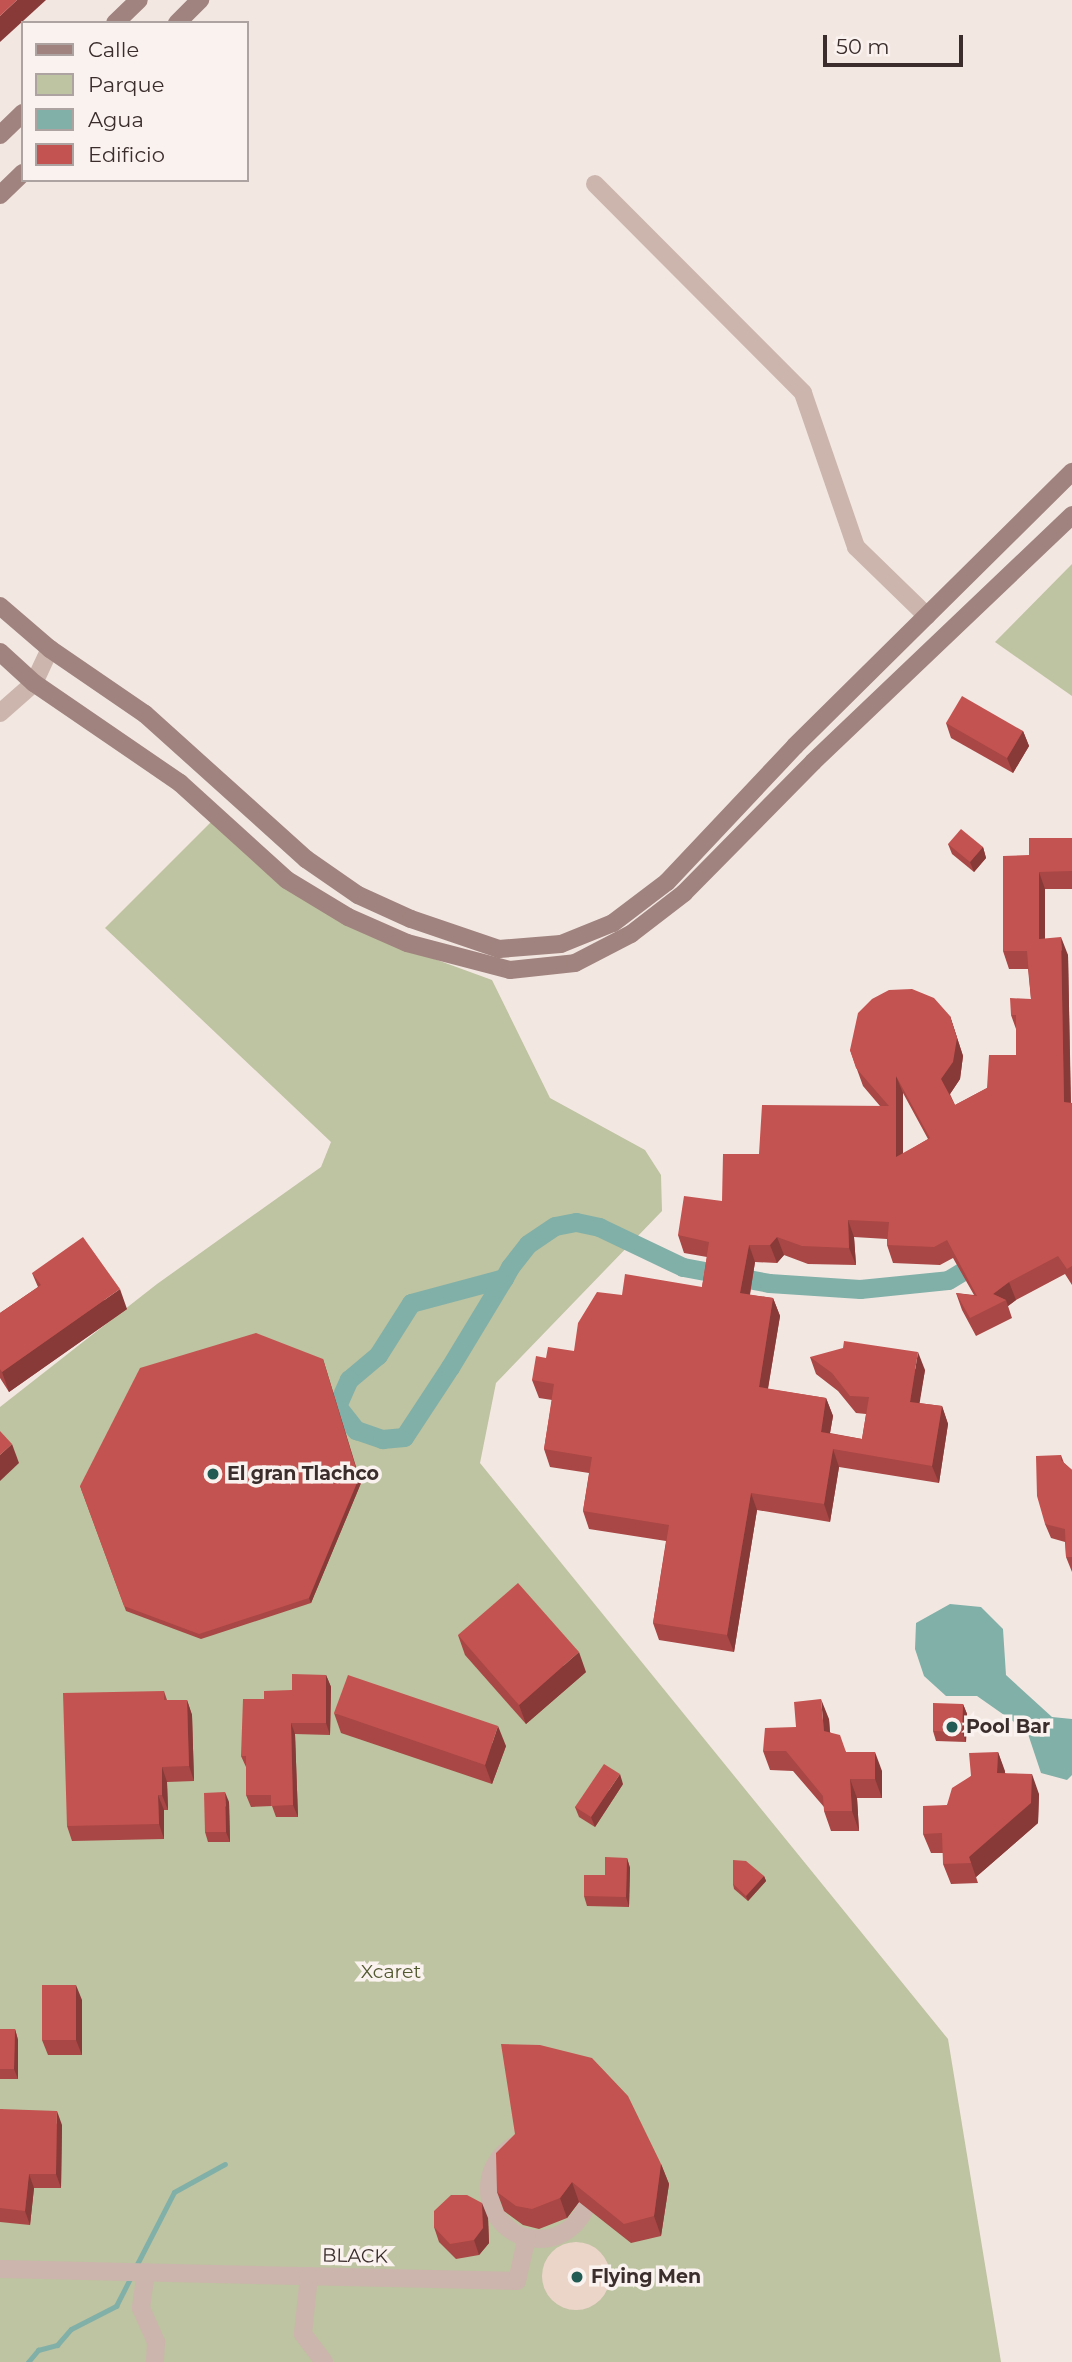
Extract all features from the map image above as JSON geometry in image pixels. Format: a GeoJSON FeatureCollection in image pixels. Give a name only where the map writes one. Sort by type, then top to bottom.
{"type":"FeatureCollection","features":[{"type":"Feature","properties":{"kind":"street"},"geometry":{"type":"LineString","coordinates":[[118,21],[139,0]]}},
{"type":"Feature","properties":{"kind":"street"},"geometry":{"type":"LineString","coordinates":[[179,21],[200,0]]}},
{"type":"Feature","properties":{"kind":"street"},"geometry":{"type":"LineString","coordinates":[[0,135],[21,115]]}},
{"type":"Feature","properties":{"kind":"street"},"geometry":{"type":"LineString","coordinates":[[0,195],[21,175]]}},
{"type":"Feature","properties":{"kind":"street"},"geometry":{"type":"LineString","coordinates":[[595,184],[803,393],[856,547],[927,615]]}},
{"type":"Feature","properties":{"kind":"street"},"geometry":{"type":"LineString","coordinates":[[0,606],[50,649],[145,714],[306,859],[358,895],[411,919],[499,949],[561,944],[613,923],[667,882],[795,746],[1072,472]]}},
{"type":"Feature","properties":{"kind":"street"},"geometry":{"type":"LineString","coordinates":[[0,652],[34,683],[180,783],[287,880],[348,917],[407,943],[510,970],[575,963],[631,934],[684,893],[813,762],[1072,515]]}},
{"type":"Feature","properties":{"kind":"street"},"geometry":{"type":"LineString","coordinates":[[0,712],[34,683],[50,649]]}},
{"type":"Feature","properties":{"kind":"street"},"geometry":{"type":"LineString","coordinates":[[541,2139],[560,2143],[576,2154],[587,2171],[590,2190],[585,2210],[574,2226],[557,2236],[527,2237],[502,2224],[492,2207],[489,2187],[493,2168],[505,2152],[521,2142],[541,2139]]}},
{"type":"Feature","properties":{"kind":"street","name":"BLACK"},"geometry":{"type":"LineString","coordinates":[[0,2269],[517,2281],[527,2237]]}},
{"type":"Feature","properties":{"kind":"street"},"geometry":{"type":"LineString","coordinates":[[146,2272],[141,2308],[156,2342],[155,2362]]}},
{"type":"Feature","properties":{"kind":"street"},"geometry":{"type":"LineString","coordinates":[[309,2276],[303,2334],[324,2362]]}},
{"type":"Feature","properties":{"kind":"green space"},"geometry":{"type":"Polygon","coordinates":[[[1072,564],[1072,696],[995,642],[1072,564]]]}},
{"type":"Feature","properties":{"kind":"green space","name":"Xcaret"},"geometry":{"type":"Polygon","coordinates":[[[214,819],[396,945],[492,980],[550,1098],[645,1150],[661,1175],[662,1211],[496,1383],[480,1463],[948,2039],[1001,2362],[0,2362],[0,1407],[157,1284],[321,1167],[331,1142],[105,928],[214,819]]]}},
{"type":"Feature","properties":{"kind":"shaded area"},"geometry":{"type":"Polygon","coordinates":[[[569,2242],[583,2242],[595,2247],[605,2257],[610,2276],[605,2295],[595,2305],[583,2310],[569,2310],[557,2305],[547,2295],[542,2283],[542,2269],[547,2257],[557,2247],[569,2242]]]}},
{"type":"Feature","properties":{"kind":"water"},"geometry":{"type":"Polygon","coordinates":[[[950,1604],[981,1607],[1003,1629],[1006,1675],[1052,1717],[1072,1719],[1072,1775],[1067,1780],[1041,1773],[1027,1731],[977,1696],[946,1696],[924,1676],[915,1649],[916,1623],[950,1604]]]}},
{"type":"Feature","properties":{"kind":"building"},"geometry":{"type":"Polygon","coordinates":[[[0,0],[17,0],[0,16],[0,0]]]}},
{"type":"Feature","properties":{"kind":"building"},"geometry":{"type":"Polygon","coordinates":[[[962,696],[1023,731],[1007,758],[946,723],[962,696]]]}},
{"type":"Feature","properties":{"kind":"building"},"geometry":{"type":"Polygon","coordinates":[[[961,829],[983,847],[970,862],[948,844],[961,829]]]}},
{"type":"Feature","properties":{"kind":"building"},"geometry":{"type":"Polygon","coordinates":[[[1029,838],[1072,838],[1072,871],[1039,872],[1039,939],[1061,937],[1064,1102],[1072,1103],[1072,1266],[1067,1269],[1058,1256],[1009,1282],[993,1294],[1006,1300],[970,1318],[956,1293],[977,1296],[947,1240],[934,1247],[887,1245],[889,1222],[848,1220],[849,1248],[802,1246],[777,1237],[770,1245],[749,1245],[740,1293],[773,1298],[759,1387],[826,1398],[821,1432],[862,1439],[869,1397],[850,1396],[832,1373],[810,1357],[843,1348],[844,1341],[918,1352],[910,1402],[942,1406],[932,1466],[833,1449],[824,1504],[751,1493],[727,1635],[653,1623],[669,1525],[583,1511],[592,1457],[544,1449],[554,1384],[532,1380],[536,1356],[546,1358],[548,1347],[574,1351],[578,1323],[597,1292],[622,1295],[625,1274],[702,1287],[709,1242],[678,1235],[684,1196],[722,1201],[723,1154],[759,1154],[762,1105],[889,1106],[856,1068],[850,1050],[858,1013],[872,999],[889,990],[912,989],[934,998],[950,1016],[957,1038],[953,1062],[941,1079],[955,1105],[987,1088],[989,1055],[1016,1055],[1016,1015],[1011,1015],[1010,998],[1031,999],[1027,951],[1003,951],[1003,856],[1029,855],[1029,838]],[[896,1076],[896,1157],[930,1138],[896,1076]]]}},
{"type":"Feature","properties":{"kind":"building"},"geometry":{"type":"Polygon","coordinates":[[[83,1237],[120,1289],[2,1372],[0,1313],[41,1285],[32,1273],[83,1237]]]}},
{"type":"Feature","properties":{"kind":"building"},"geometry":{"type":"Polygon","coordinates":[[[256,1333],[323,1359],[359,1478],[309,1598],[199,1634],[124,1606],[80,1486],[140,1368],[256,1333]]]}},
{"type":"Feature","properties":{"kind":"building"},"geometry":{"type":"Polygon","coordinates":[[[0,1431],[12,1444],[0,1455],[0,1431]]]}},
{"type":"Feature","properties":{"kind":"building"},"geometry":{"type":"Polygon","coordinates":[[[1061,1455],[1061,1460],[1072,1470],[1072,1557],[1066,1557],[1065,1529],[1045,1524],[1037,1496],[1036,1456],[1061,1455]]]}},
{"type":"Feature","properties":{"kind":"building"},"geometry":{"type":"Polygon","coordinates":[[[518,1583],[579,1652],[519,1705],[458,1635],[518,1583]]]}},
{"type":"Feature","properties":{"kind":"building"},"geometry":{"type":"Polygon","coordinates":[[[292,1674],[326,1675],[326,1723],[291,1723],[293,1805],[271,1806],[271,1795],[246,1795],[246,1756],[241,1756],[243,1699],[264,1699],[264,1691],[292,1690],[292,1674]]]}},
{"type":"Feature","properties":{"kind":"building"},"geometry":{"type":"Polygon","coordinates":[[[348,1675],[498,1726],[485,1765],[334,1713],[348,1675]]]}},
{"type":"Feature","properties":{"kind":"building"},"geometry":{"type":"Polygon","coordinates":[[[164,1691],[164,1700],[187,1700],[189,1766],[162,1767],[162,1795],[158,1795],[159,1824],[67,1826],[63,1693],[164,1691]]]}},
{"type":"Feature","properties":{"kind":"building"},"geometry":{"type":"Polygon","coordinates":[[[821,1699],[824,1731],[840,1735],[846,1752],[875,1752],[875,1779],[850,1779],[852,1811],[824,1811],[823,1796],[786,1751],[763,1751],[765,1728],[796,1727],[794,1702],[821,1699]]]}},
{"type":"Feature","properties":{"kind":"building"},"geometry":{"type":"Polygon","coordinates":[[[933,1703],[963,1704],[962,1732],[933,1731],[933,1703]]]}},
{"type":"Feature","properties":{"kind":"building"},"geometry":{"type":"Polygon","coordinates":[[[998,1752],[997,1773],[1032,1774],[1031,1803],[969,1857],[971,1863],[943,1864],[942,1833],[923,1834],[923,1806],[947,1805],[952,1788],[971,1776],[969,1753],[998,1752]]]}},
{"type":"Feature","properties":{"kind":"building"},"geometry":{"type":"Polygon","coordinates":[[[604,1764],[620,1774],[591,1817],[575,1807],[604,1764]]]}},
{"type":"Feature","properties":{"kind":"building"},"geometry":{"type":"Polygon","coordinates":[[[225,1792],[226,1832],[205,1832],[204,1793],[225,1792]]]}},
{"type":"Feature","properties":{"kind":"building"},"geometry":{"type":"Polygon","coordinates":[[[605,1857],[627,1858],[626,1897],[584,1896],[584,1875],[605,1875],[605,1857]]]}},
{"type":"Feature","properties":{"kind":"building"},"geometry":{"type":"Polygon","coordinates":[[[733,1860],[746,1861],[764,1876],[746,1896],[733,1884],[733,1860]]]}},
{"type":"Feature","properties":{"kind":"building"},"geometry":{"type":"Polygon","coordinates":[[[42,1985],[76,1985],[76,2040],[42,2040],[42,1985]]]}},
{"type":"Feature","properties":{"kind":"building"},"geometry":{"type":"Polygon","coordinates":[[[0,2029],[15,2029],[14,2069],[0,2069],[0,2029]]]}},
{"type":"Feature","properties":{"kind":"building"},"geometry":{"type":"Polygon","coordinates":[[[501,2044],[540,2045],[592,2058],[628,2096],[661,2164],[654,2216],[624,2224],[572,2182],[560,2198],[532,2209],[516,2206],[497,2192],[496,2153],[515,2134],[501,2044]]]}},
{"type":"Feature","properties":{"kind":"building"},"geometry":{"type":"Polygon","coordinates":[[[0,2109],[57,2111],[56,2174],[29,2174],[25,2211],[0,2208],[0,2109]]]}},
{"type":"Feature","properties":{"kind":"building"},"geometry":{"type":"Polygon","coordinates":[[[451,2195],[467,2195],[482,2203],[483,2228],[474,2240],[450,2244],[434,2227],[434,2211],[451,2195]]]}},
{"type":"Feature","properties":{"kind":"waterway"},"geometry":{"type":"LineString","coordinates":[[504,1278],[411,1303],[378,1355],[349,1379],[337,1406],[356,1430],[382,1439],[404,1437],[450,1367],[504,1278],[510,1267],[528,1244],[555,1226],[576,1222],[599,1227],[683,1267],[769,1283],[860,1289],[948,1280],[981,1260]]}},
{"type":"Feature","properties":{"kind":"waterway"},"geometry":{"type":"LineString","coordinates":[[135,2268],[174,2192],[225,2164]]}},
{"type":"Feature","properties":{"kind":"waterway"},"geometry":{"type":"LineString","coordinates":[[28,2362],[38,2350],[57,2345],[71,2329],[116,2306],[131,2277]]}},
{"type":"Feature","properties":{"kind":"place","name":"El gran Tlachco"},"geometry":{"type":"Point","coordinates":[213,1474]}},
{"type":"Feature","properties":{"kind":"place","name":"Pool Bar"},"geometry":{"type":"Point","coordinates":[952,1727]}},
{"type":"Feature","properties":{"kind":"place","name":"Flying Men"},"geometry":{"type":"Point","coordinates":[577,2277]}}]}
